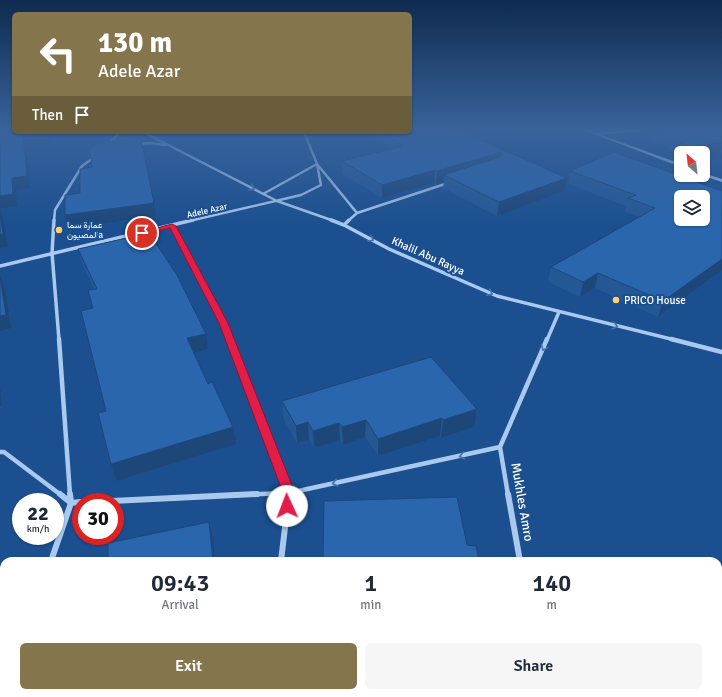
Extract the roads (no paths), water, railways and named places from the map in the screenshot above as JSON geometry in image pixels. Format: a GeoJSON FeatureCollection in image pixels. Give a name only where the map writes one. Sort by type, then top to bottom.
{"type":"FeatureCollection","features":[{"type":"Feature","properties":{"kind":"street"},"geometry":{"type":"LineString","coordinates":[[52,557],[71,503],[52,253],[55,210],[82,166],[87,163]]}},
{"type":"Feature","properties":{"kind":"street","name":"Khalil Abu Rayya"},"geometry":{"type":"LineString","coordinates":[[202,163],[277,201],[344,225],[389,249],[497,296],[722,352]]}},
{"type":"Feature","properties":{"kind":"street"},"geometry":{"type":"LineString","coordinates":[[264,194],[317,164],[357,213]]}},
{"type":"Feature","properties":{"kind":"street","name":"Adele Azar"},"geometry":{"type":"LineString","coordinates":[[0,266],[302,195],[321,185],[317,164]]}},
{"type":"Feature","properties":{"kind":"street"},"geometry":{"type":"LineString","coordinates":[[710,177],[722,181]]}},
{"type":"Feature","properties":{"kind":"street"},"geometry":{"type":"LineString","coordinates":[[344,225],[357,213],[452,182]]}},
{"type":"Feature","properties":{"kind":"street"},"geometry":{"type":"LineString","coordinates":[[172,226],[224,323],[289,493],[281,557]]}},
{"type":"Feature","properties":{"kind":"street"},"geometry":{"type":"LineString","coordinates":[[124,500],[289,493],[500,447],[559,312]]}},
{"type":"Feature","properties":{"kind":"street","name":"Mukhles Amro"},"geometry":{"type":"LineString","coordinates":[[500,447],[519,557]]}},
{"type":"Feature","properties":{"kind":"street"},"geometry":{"type":"LineString","coordinates":[[0,452],[4,452],[71,503]]}},
{"type":"Feature","properties":{"kind":"place","name":"عمارة سما المصيونa"},"geometry":{"type":"Point","coordinates":[59,230]}},
{"type":"Feature","properties":{"kind":"place","name":"PRICO House"},"geometry":{"type":"Point","coordinates":[616,300]}}]}
